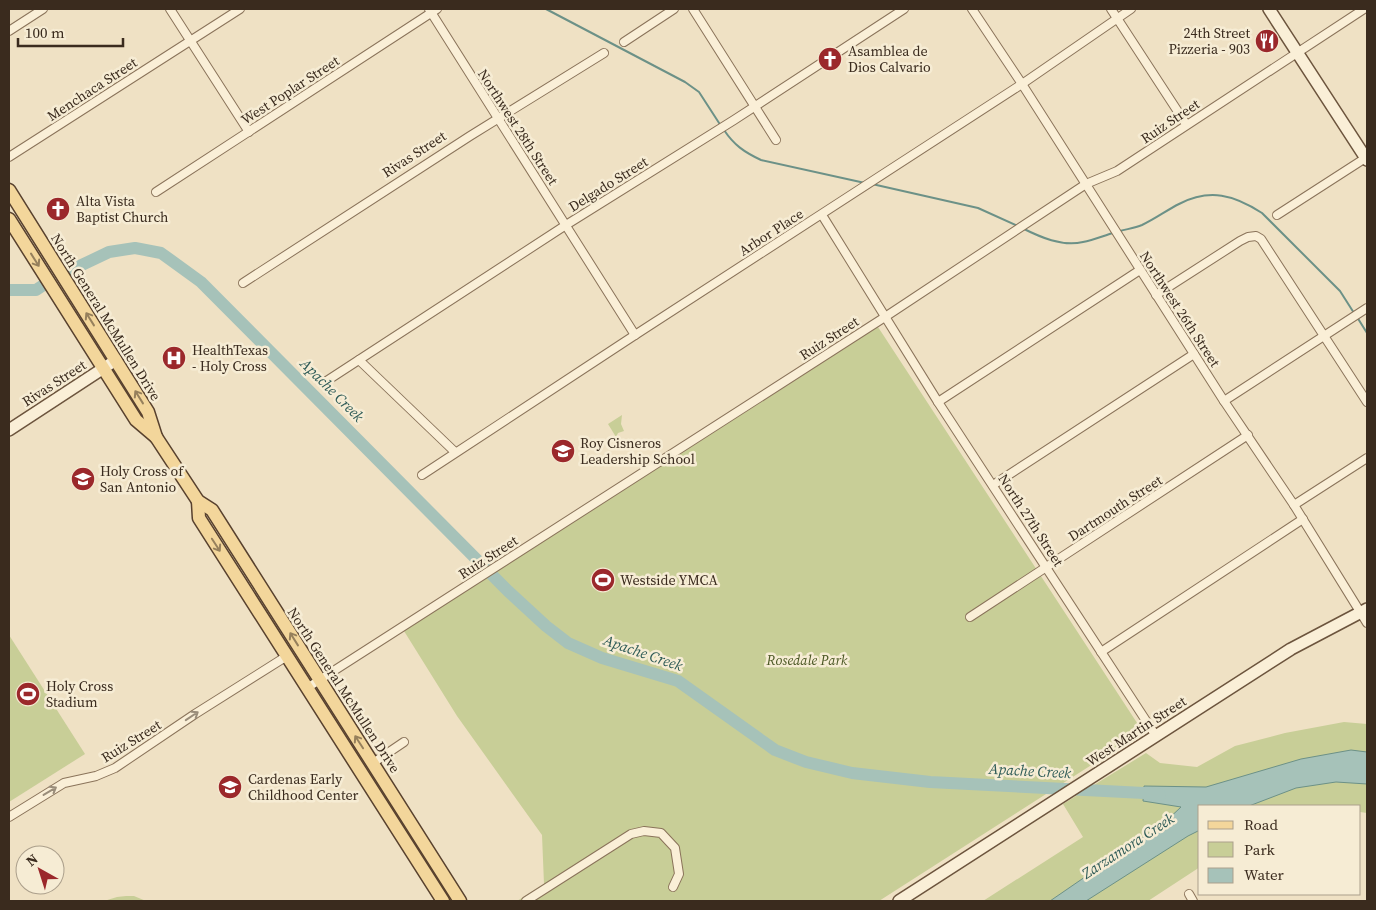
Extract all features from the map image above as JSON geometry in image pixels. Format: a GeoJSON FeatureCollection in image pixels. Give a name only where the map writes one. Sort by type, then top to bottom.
{"type":"FeatureCollection","features":[{"type":"Feature","properties":{"kind":"main road","name":"North General McMullen Drive"},"geometry":{"type":"LineString","coordinates":[[9,190],[148,412],[156,437],[198,501],[212,510],[460,901]]}},
{"type":"Feature","properties":{"kind":"main road","name":"North General McMullen Drive"},"geometry":{"type":"LineString","coordinates":[[9,219],[136,420],[156,437]]}},
{"type":"Feature","properties":{"kind":"main road","name":"North General McMullen Drive"},"geometry":{"type":"LineString","coordinates":[[198,501],[198,518],[443,901]]}},
{"type":"Feature","properties":{"kind":"main road"},"geometry":{"type":"LineString","coordinates":[[357,767],[365,767],[418,850],[437,864]]}},
{"type":"Feature","properties":{"kind":"street"},"geometry":{"type":"LineString","coordinates":[[9,31],[43,9]]}},
{"type":"Feature","properties":{"kind":"street"},"geometry":{"type":"LineString","coordinates":[[170,9],[249,132]]}},
{"type":"Feature","properties":{"kind":"street","name":"Menchaca Street"},"geometry":{"type":"LineString","coordinates":[[9,157],[240,9]]}},
{"type":"Feature","properties":{"kind":"street"},"geometry":{"type":"LineString","coordinates":[[624,42],[674,9]]}},
{"type":"Feature","properties":{"kind":"street"},"geometry":{"type":"LineString","coordinates":[[693,9],[776,140]]}},
{"type":"Feature","properties":{"kind":"street","name":"Delgado Street"},"geometry":{"type":"LineString","coordinates":[[325,382],[566,225],[714,134],[904,9]]}},
{"type":"Feature","properties":{"kind":"street","name":"Northwest 26th Street"},"geometry":{"type":"LineString","coordinates":[[972,9],[1022,84],[1224,401],[1365,615]]}},
{"type":"Feature","properties":{"kind":"street"},"geometry":{"type":"LineString","coordinates":[[1112,9],[1186,124]]}},
{"type":"Feature","properties":{"kind":"street","name":"Arbor Place"},"geometry":{"type":"LineString","coordinates":[[422,474],[634,335],[881,177],[1131,9]]}},
{"type":"Feature","properties":{"kind":"street"},"geometry":{"type":"LineString","coordinates":[[1269,9],[1367,158],[1277,215]]}},
{"type":"Feature","properties":{"kind":"street","name":"Ruiz Street"},"geometry":{"type":"LineString","coordinates":[[307,688],[886,317],[1086,184],[1117,171],[1364,9]]}},
{"type":"Feature","properties":{"kind":"street","name":"Northwest 28th Street"},"geometry":{"type":"LineString","coordinates":[[433,10],[498,118],[634,335]]}},
{"type":"Feature","properties":{"kind":"street","name":"West Poplar Street"},"geometry":{"type":"LineString","coordinates":[[156,192],[433,10]]}},
{"type":"Feature","properties":{"kind":"street","name":"Rivas Street"},"geometry":{"type":"LineString","coordinates":[[243,283],[498,118],[604,53]]}},
{"type":"Feature","properties":{"kind":"street","name":"North 27th Street"},"geometry":{"type":"LineString","coordinates":[[822,215],[938,402],[1156,736]]}},
{"type":"Feature","properties":{"kind":"street"},"geometry":{"type":"LineString","coordinates":[[1156,295],[1240,241],[1256,236],[1261,239],[1367,402]]}},
{"type":"Feature","properties":{"kind":"street"},"geometry":{"type":"LineString","coordinates":[[938,402],[1140,270]]}},
{"type":"Feature","properties":{"kind":"street"},"geometry":{"type":"LineString","coordinates":[[1224,401],[1364,310]]}},
{"type":"Feature","properties":{"kind":"street"},"geometry":{"type":"LineString","coordinates":[[993,485],[1194,354]]}},
{"type":"Feature","properties":{"kind":"street","name":"Rivas Street"},"geometry":{"type":"LineString","coordinates":[[9,430],[116,360]]}},
{"type":"Feature","properties":{"kind":"street"},"geometry":{"type":"LineString","coordinates":[[359,360],[455,452]]}},
{"type":"Feature","properties":{"kind":"street","name":"Dartmouth Street"},"geometry":{"type":"LineString","coordinates":[[970,617],[1248,435]]}},
{"type":"Feature","properties":{"kind":"street"},"geometry":{"type":"LineString","coordinates":[[1294,506],[1367,458]]}},
{"type":"Feature","properties":{"kind":"street"},"geometry":{"type":"LineString","coordinates":[[1100,652],[1302,519]]}},
{"type":"Feature","properties":{"kind":"street","name":"West Martin Street"},"geometry":{"type":"LineString","coordinates":[[899,901],[1291,648],[1365,615]]}},
{"type":"Feature","properties":{"kind":"street","name":"Ruiz Street"},"geometry":{"type":"LineString","coordinates":[[9,817],[64,783],[96,776],[115,768],[286,656]]}},
{"type":"Feature","properties":{"kind":"street"},"geometry":{"type":"LineString","coordinates":[[373,763],[404,742]]}},
{"type":"Feature","properties":{"kind":"street"},"geometry":{"type":"LineString","coordinates":[[526,901],[631,834],[644,831],[661,833],[675,848],[679,874],[673,887]]}},
{"type":"Feature","properties":{"kind":"green space","name":"Rosedale Park"},"geometry":{"type":"Polygon","coordinates":[[[878,327],[1143,732],[879,901],[517,901],[544,884],[542,835],[457,716],[404,631],[878,327]]]}},
{"type":"Feature","properties":{"kind":"green space"},"geometry":{"type":"Polygon","coordinates":[[[622,415],[621,424],[624,431],[618,433],[616,437],[608,424],[622,415]]]}},
{"type":"Feature","properties":{"kind":"green space","name":"Holy Cross Stadium"},"geometry":{"type":"Polygon","coordinates":[[[9,635],[85,754],[9,802],[9,635]]]}},
{"type":"Feature","properties":{"kind":"green space"},"geometry":{"type":"Polygon","coordinates":[[[1344,722],[1367,724],[1367,813],[1361,812],[1361,805],[1198,805],[1198,868],[1148,901],[983,901],[1083,837],[1063,804],[1146,753],[1160,763],[1197,767],[1235,746],[1285,733],[1344,722]]]}},
{"type":"Feature","properties":{"kind":"green space"},"geometry":{"type":"Polygon","coordinates":[[[134,896],[146,901],[104,901],[117,897],[134,896]]]}},
{"type":"Feature","properties":{"kind":"water"},"geometry":{"type":"Polygon","coordinates":[[[1351,750],[1367,752],[1367,784],[1336,782],[1296,788],[1252,805],[1198,805],[1198,831],[1086,901],[1050,901],[1165,822],[1181,807],[1143,801],[1144,786],[1206,787],[1301,759],[1351,750]]]}},
{"type":"Feature","properties":{"kind":"waterway"},"geometry":{"type":"LineString","coordinates":[[546,9],[685,82],[699,92],[721,126]]}},
{"type":"Feature","properties":{"kind":"waterway"},"geometry":{"type":"LineString","coordinates":[[724,130],[740,148],[761,160],[865,183]]}},
{"type":"Feature","properties":{"kind":"waterway"},"geometry":{"type":"LineString","coordinates":[[872,184],[978,208],[1018,226]]}},
{"type":"Feature","properties":{"kind":"waterway"},"geometry":{"type":"LineString","coordinates":[[1120,231],[1142,225],[1190,199],[1212,195],[1232,198],[1262,213],[1340,291],[1354,313]]}},
{"type":"Feature","properties":{"kind":"waterway"},"geometry":{"type":"LineString","coordinates":[[1022,228],[1044,238],[1067,243],[1083,242],[1113,233]]}},
{"type":"Feature","properties":{"kind":"waterway","name":"Apache Creek"},"geometry":{"type":"LineString","coordinates":[[69,271],[109,252],[135,248],[161,253],[201,282],[508,591],[546,626],[568,643],[602,658],[678,681],[775,750],[806,762],[852,773],[930,782],[1160,795]]}},
{"type":"Feature","properties":{"kind":"waterway","name":"Apache Creek"},"geometry":{"type":"LineString","coordinates":[[9,290],[36,290],[42,286]]}},
{"type":"Feature","properties":{"kind":"waterway"},"geometry":{"type":"LineString","coordinates":[[1357,317],[1367,333]]}},
{"type":"Feature","properties":{"kind":"place","name":"24th Street Pizzeria - 903"},"geometry":{"type":"Point","coordinates":[1267,41]}},
{"type":"Feature","properties":{"kind":"place","name":"Asamblea de Dios Calvario"},"geometry":{"type":"Point","coordinates":[830,59]}},
{"type":"Feature","properties":{"kind":"place","name":"Alta Vista Baptist Church"},"geometry":{"type":"Point","coordinates":[58,209]}},
{"type":"Feature","properties":{"kind":"place","name":"HealthTexas - Holy Cross"},"geometry":{"type":"Point","coordinates":[174,358]}},
{"type":"Feature","properties":{"kind":"place","name":"Roy Cisneros Leadership School"},"geometry":{"type":"Point","coordinates":[563,451]}},
{"type":"Feature","properties":{"kind":"place","name":"Holy Cross of San Antonio"},"geometry":{"type":"Point","coordinates":[83,479]}},
{"type":"Feature","properties":{"kind":"place","name":"Westside YMCA"},"geometry":{"type":"Point","coordinates":[603,580]}},
{"type":"Feature","properties":{"kind":"place","name":"Holy Cross Stadium"},"geometry":{"type":"Point","coordinates":[28,694]}},
{"type":"Feature","properties":{"kind":"place","name":"Cardenas Early Childhood Center"},"geometry":{"type":"Point","coordinates":[230,787]}},
{"type":"Feature","properties":{"kind":"water label","name":"Zarzamora Creek"},"geometry":{"type":"Point","coordinates":[1128,846]}}]}
